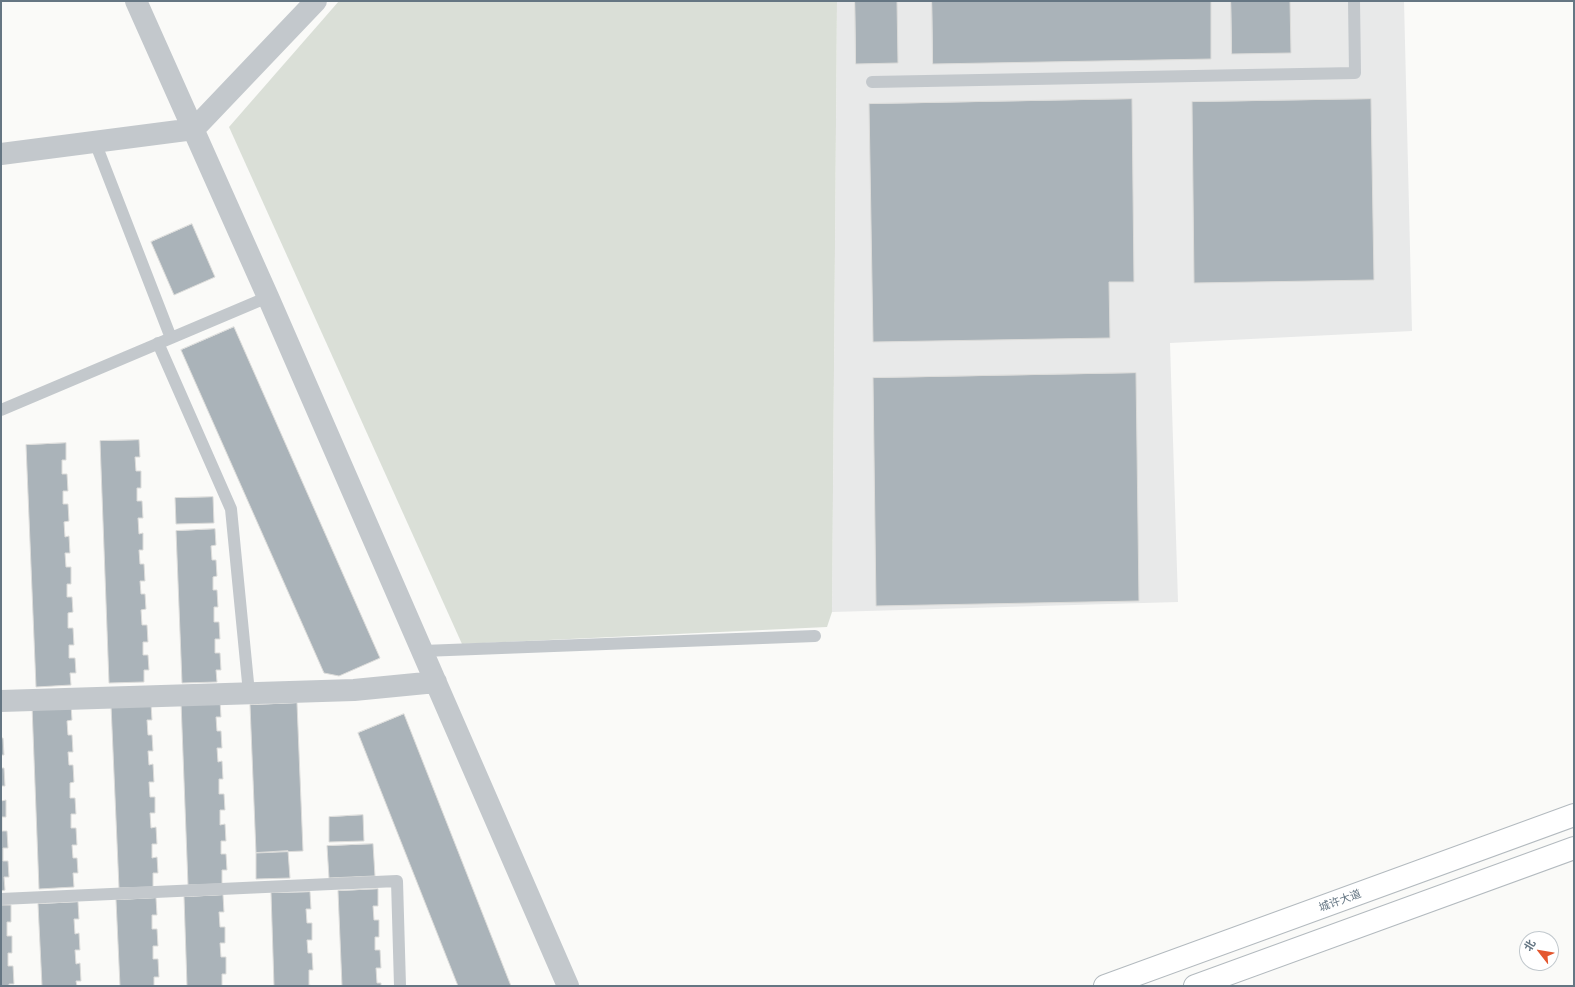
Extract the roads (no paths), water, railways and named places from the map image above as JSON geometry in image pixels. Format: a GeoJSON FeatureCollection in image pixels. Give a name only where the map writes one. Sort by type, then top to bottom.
{"type":"FeatureCollection","features":[{"type":"Feature","properties":{"kind":"main road","name":"城许大道"},"geometry":{"type":"LineString","coordinates":[[1105,986],[1574,815]]}},
{"type":"Feature","properties":{"kind":"main road"},"geometry":{"type":"LineString","coordinates":[[1195,986],[1574,848]]}},
{"type":"Feature","properties":{"kind":"street"},"geometry":{"type":"LineString","coordinates":[[136,1],[268,297],[568,986]]}},
{"type":"Feature","properties":{"kind":"street"},"geometry":{"type":"LineString","coordinates":[[1,154],[194,130],[316,1]]}},
{"type":"Feature","properties":{"kind":"street"},"geometry":{"type":"LineString","coordinates":[[1,701],[354,690],[436,682]]}},
{"type":"Feature","properties":{"kind":"lane"},"geometry":{"type":"LineString","coordinates":[[872,82],[1355,73],[1354,1]]}},
{"type":"Feature","properties":{"kind":"lane"},"geometry":{"type":"LineString","coordinates":[[96,142],[171,338]]}},
{"type":"Feature","properties":{"kind":"lane"},"geometry":{"type":"LineString","coordinates":[[1,410],[268,297]]}},
{"type":"Feature","properties":{"kind":"lane"},"geometry":{"type":"LineString","coordinates":[[158,344],[231,509],[250,693]]}},
{"type":"Feature","properties":{"kind":"lane"},"geometry":{"type":"LineString","coordinates":[[422,651],[815,636]]}},
{"type":"Feature","properties":{"kind":"lane"},"geometry":{"type":"LineString","coordinates":[[1,899],[396,881],[400,986]]}}]}
